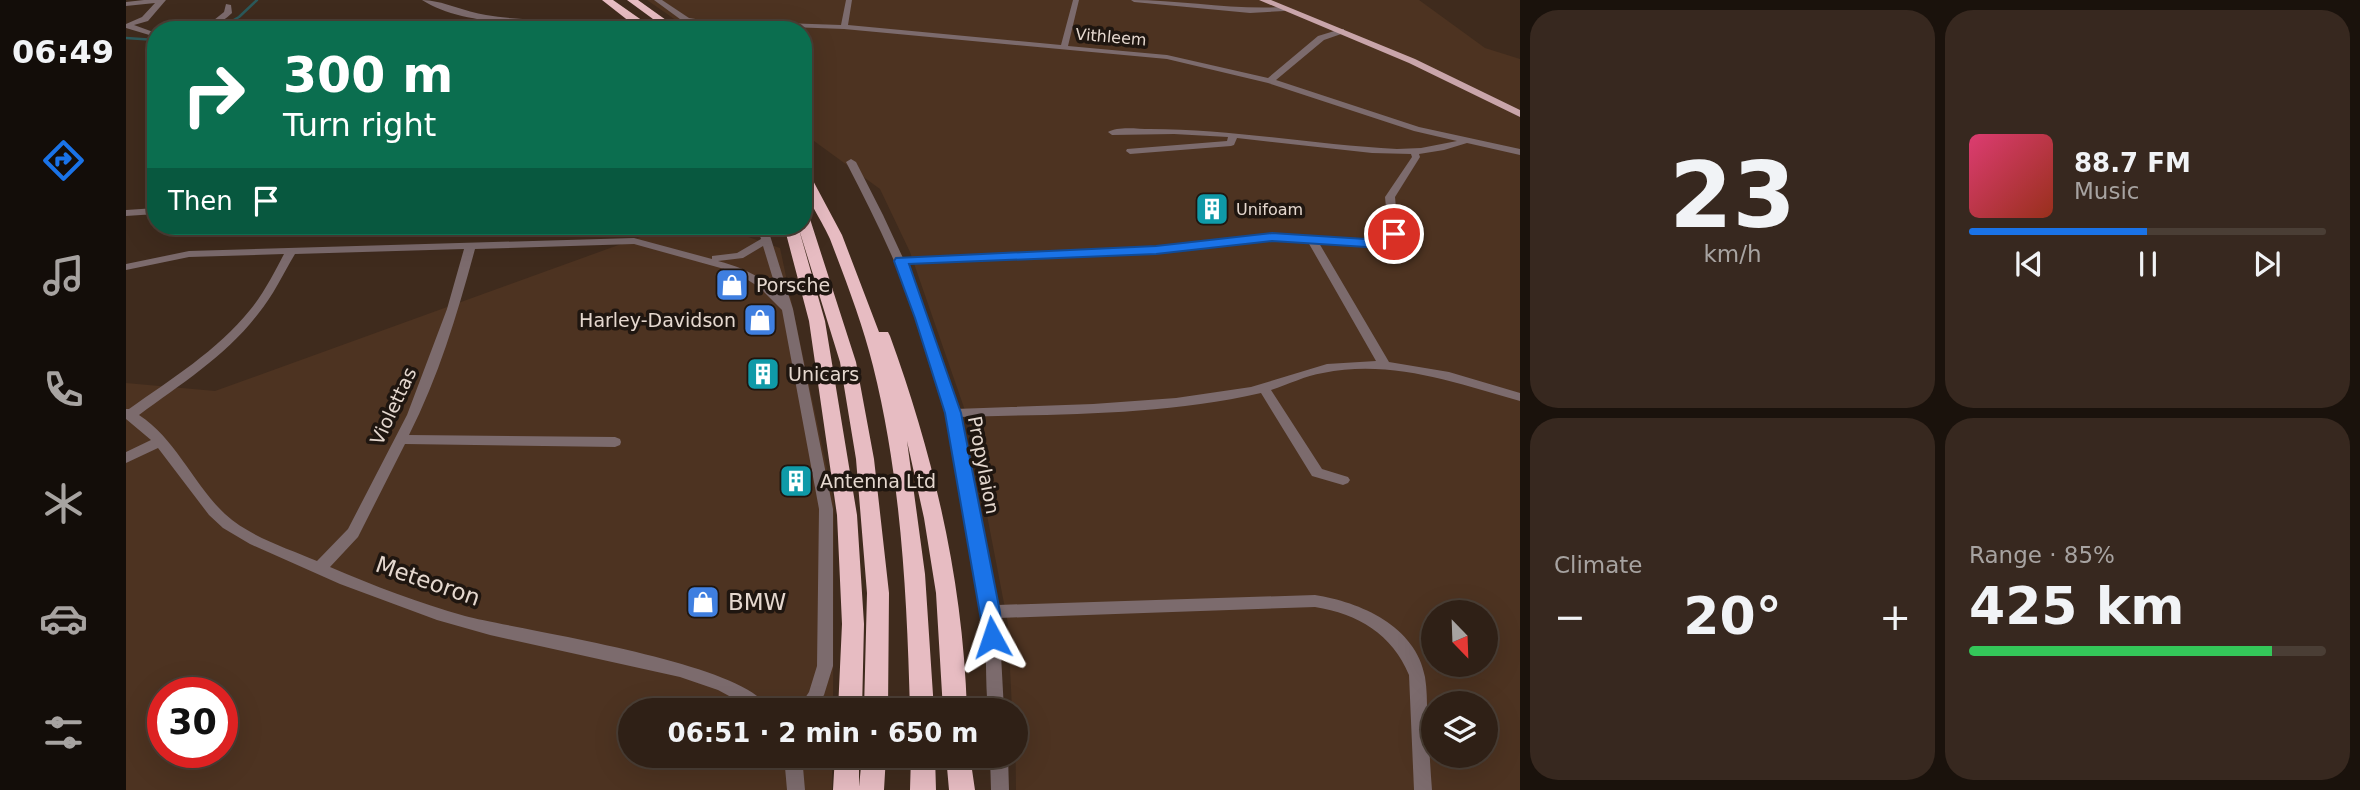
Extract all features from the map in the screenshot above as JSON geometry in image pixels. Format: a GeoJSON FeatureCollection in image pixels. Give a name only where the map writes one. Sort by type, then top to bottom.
{"type":"FeatureCollection","features":[{"type":"Feature","properties":{"kind":"highway"},"geometry":{"type":"LineString","coordinates":[[592,0],[608,11],[607,15],[594,21]]}},
{"type":"Feature","properties":{"kind":"highway"},"geometry":{"type":"LineString","coordinates":[[607,0],[634,21]]}},
{"type":"Feature","properties":{"kind":"highway"},"geometry":{"type":"LineString","coordinates":[[635,0],[663,21]]}},
{"type":"Feature","properties":{"kind":"highway"},"geometry":{"type":"LineString","coordinates":[[812,190],[872,310],[901,389],[929,486],[949,620],[954,698]]}},
{"type":"Feature","properties":{"kind":"highway"},"geometry":{"type":"LineString","coordinates":[[793,235],[817,321],[841,473],[852,575],[850,698]]}},
{"type":"Feature","properties":{"kind":"highway"},"geometry":{"type":"LineString","coordinates":[[808,235],[848,362],[866,468],[878,593],[876,698]]}},
{"type":"Feature","properties":{"kind":"highway"},"geometry":{"type":"LineString","coordinates":[[847,260],[871,335],[899,454],[918,599],[922,698]]}},
{"type":"Feature","properties":{"kind":"highway"},"geometry":{"type":"LineString","coordinates":[[825,286],[837,393],[841,473]]}},
{"type":"Feature","properties":{"kind":"highway"},"geometry":{"type":"LineString","coordinates":[[846,790],[847,768]]}},
{"type":"Feature","properties":{"kind":"highway"},"geometry":{"type":"LineString","coordinates":[[872,790],[873,768]]}},
{"type":"Feature","properties":{"kind":"highway"},"geometry":{"type":"LineString","coordinates":[[923,768],[923,790]]}},
{"type":"Feature","properties":{"kind":"highway"},"geometry":{"type":"LineString","coordinates":[[959,768],[960,790]]}},
{"type":"Feature","properties":{"kind":"main road"},"geometry":{"type":"LineString","coordinates":[[1263,0],[1412,61],[1520,114]]}},
{"type":"Feature","properties":{"kind":"main road"},"geometry":{"type":"LineString","coordinates":[[1275,0],[1416,57],[1520,108]]}},
{"type":"Feature","properties":{"kind":"street"},"geometry":{"type":"LineString","coordinates":[[126,4],[167,0]]}},
{"type":"Feature","properties":{"kind":"street"},"geometry":{"type":"LineString","coordinates":[[425,0],[451,11],[474,16],[572,21]]}},
{"type":"Feature","properties":{"kind":"street","name":"Vithleem"},"geometry":{"type":"LineString","coordinates":[[657,0],[687,20],[709,21]]}},
{"type":"Feature","properties":{"kind":"street"},"geometry":{"type":"LineString","coordinates":[[844,27],[849,0]]}},
{"type":"Feature","properties":{"kind":"street"},"geometry":{"type":"LineString","coordinates":[[1064,47],[1076,0]]}},
{"type":"Feature","properties":{"kind":"street"},"geometry":{"type":"LineString","coordinates":[[1134,0],[1250,11],[1284,9]]}},
{"type":"Feature","properties":{"kind":"street"},"geometry":{"type":"LineString","coordinates":[[128,26],[148,18],[160,1]]}},
{"type":"Feature","properties":{"kind":"street"},"geometry":{"type":"LineString","coordinates":[[215,21],[224,17],[229,10],[228,5]]}},
{"type":"Feature","properties":{"kind":"street"},"geometry":{"type":"LineString","coordinates":[[128,26],[147,32]]}},
{"type":"Feature","properties":{"kind":"street","name":"Vithleem"},"geometry":{"type":"LineString","coordinates":[[812,26],[1167,57],[1270,81],[1393,122],[1464,141],[1520,152]]}},
{"type":"Feature","properties":{"kind":"street"},"geometry":{"type":"LineString","coordinates":[[1270,81],[1321,38],[1341,31]]}},
{"type":"Feature","properties":{"kind":"street"},"geometry":{"type":"LineString","coordinates":[[1111,132],[1157,131],[1233,135],[1414,151],[1451,147],[1464,141]]}},
{"type":"Feature","properties":{"kind":"street"},"geometry":{"type":"LineString","coordinates":[[1130,151],[1231,143],[1233,135]]}},
{"type":"Feature","properties":{"kind":"street"},"geometry":{"type":"LineString","coordinates":[[901,261],[1156,250],[1272,237],[1382,244],[1394,240],[1390,197],[1416,157],[1414,151]]}},
{"type":"Feature","properties":{"kind":"street","name":"Propylaion"},"geometry":{"type":"LineString","coordinates":[[851,163],[883,220],[901,261],[923,318],[953,413],[990,612],[995,698]]}},
{"type":"Feature","properties":{"kind":"street"},"geometry":{"type":"LineString","coordinates":[[126,213],[147,212]]}},
{"type":"Feature","properties":{"kind":"street"},"geometry":{"type":"LineString","coordinates":[[765,235],[787,309],[813,432],[825,509],[825,666],[814,698]]}},
{"type":"Feature","properties":{"kind":"street"},"geometry":{"type":"LineString","coordinates":[[1311,238],[1385,366]]}},
{"type":"Feature","properties":{"kind":"street"},"geometry":{"type":"LineString","coordinates":[[698,257],[739,256],[767,240]]}},
{"type":"Feature","properties":{"kind":"street"},"geometry":{"type":"LineString","coordinates":[[126,267],[178,255],[634,241],[698,257],[746,274],[787,309]]}},
{"type":"Feature","properties":{"kind":"street","name":"Violettas"},"geometry":{"type":"LineString","coordinates":[[321,567],[353,533],[401,439],[430,376],[453,309],[470,247]]}},
{"type":"Feature","properties":{"kind":"street"},"geometry":{"type":"LineString","coordinates":[[128,413],[210,356],[238,330],[264,298],[291,251]]}},
{"type":"Feature","properties":{"kind":"street"},"geometry":{"type":"LineString","coordinates":[[953,413],[1152,404],[1264,388],[1317,370],[1355,365],[1385,366],[1451,376],[1520,397]]}},
{"type":"Feature","properties":{"kind":"street"},"geometry":{"type":"LineString","coordinates":[[1264,388],[1317,473],[1343,480]]}},
{"type":"Feature","properties":{"kind":"street","name":"Meteoron"},"geometry":{"type":"LineString","coordinates":[[128,413],[145,424],[223,520],[255,540],[390,598],[440,615],[607,652],[706,678],[747,698]]}},
{"type":"Feature","properties":{"kind":"street"},"geometry":{"type":"LineString","coordinates":[[401,439],[615,442]]}},
{"type":"Feature","properties":{"kind":"street"},"geometry":{"type":"LineString","coordinates":[[126,458],[159,442]]}},
{"type":"Feature","properties":{"kind":"street"},"geometry":{"type":"LineString","coordinates":[[990,612],[1315,601],[1352,609],[1382,626],[1410,658],[1416,676],[1423,790]]}},
{"type":"Feature","properties":{"kind":"street"},"geometry":{"type":"LineString","coordinates":[[794,768],[796,790]]}},
{"type":"Feature","properties":{"kind":"street"},"geometry":{"type":"LineString","coordinates":[[999,768],[1000,790]]}},
{"type":"Feature","properties":{"kind":"shaded area"},"geometry":{"type":"Polygon","coordinates":[[[647,0],[1419,0],[1485,48],[1520,59],[1520,790],[1016,790],[1016,768],[1028,768],[1028,698],[1011,698],[1008,624],[969,422],[910,252],[880,189],[812,140],[812,21],[677,21],[647,0]]]}},
{"type":"Feature","properties":{"kind":"shaded area"},"geometry":{"type":"Polygon","coordinates":[[[646,235],[743,235],[780,248],[834,502],[833,698],[618,698],[618,768],[832,768],[832,790],[126,790],[126,383],[215,391],[646,235]]]}},
{"type":"Feature","properties":{"kind":"waterway"},"geometry":{"type":"LineString","coordinates":[[232,21],[257,0]]}},
{"type":"Feature","properties":{"kind":"waterway"},"geometry":{"type":"LineString","coordinates":[[126,38],[147,39]]}},
{"type":"Feature","properties":{"kind":"place","name":"Unifoam"},"geometry":{"type":"Point","coordinates":[1212,209]}},
{"type":"Feature","properties":{"kind":"place","name":"Porsche"},"geometry":{"type":"Point","coordinates":[732,285]}},
{"type":"Feature","properties":{"kind":"place","name":"Harley-Davidson"},"geometry":{"type":"Point","coordinates":[760,320]}},
{"type":"Feature","properties":{"kind":"place","name":"Unicars"},"geometry":{"type":"Point","coordinates":[763,374]}},
{"type":"Feature","properties":{"kind":"place","name":"Antenna Ltd"},"geometry":{"type":"Point","coordinates":[796,481]}},
{"type":"Feature","properties":{"kind":"place","name":"BMW"},"geometry":{"type":"Point","coordinates":[703,602]}},
{"type":"Feature","properties":{"kind":"route"},"geometry":{"type":"LineString","coordinates":[[992,637],[990,612],[953,413],[923,318],[901,261],[1156,250],[1272,237],[1382,244],[1394,240],[1394,234]]}}]}
